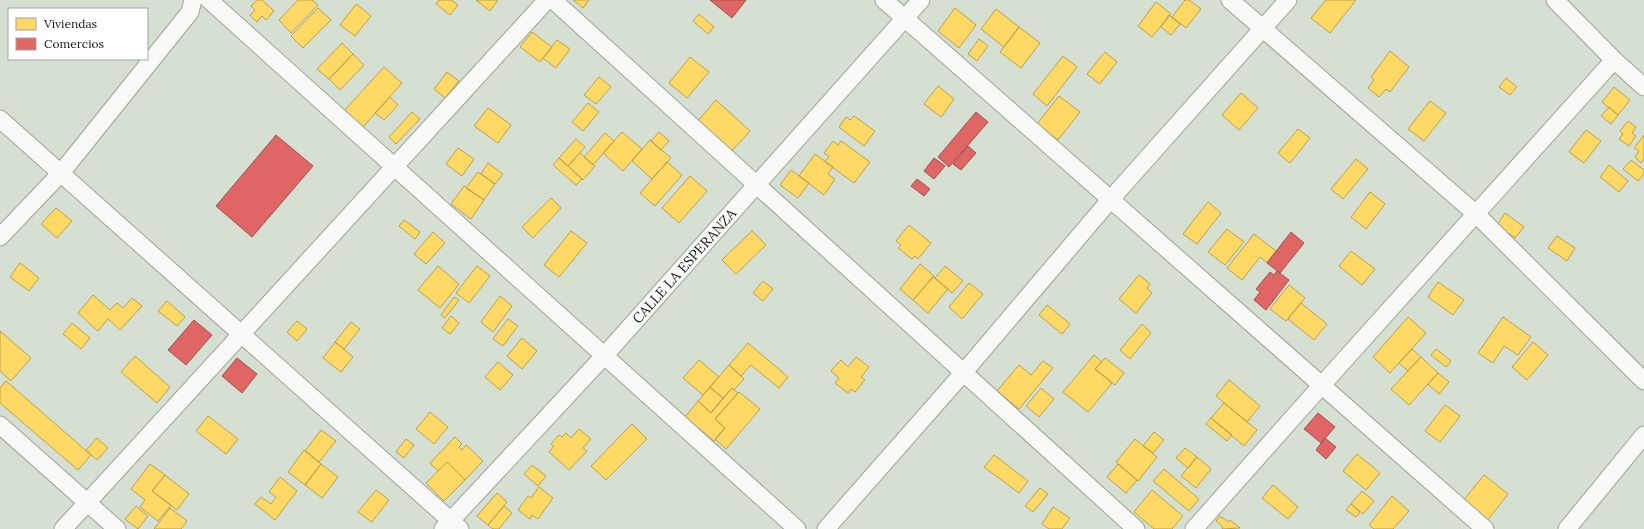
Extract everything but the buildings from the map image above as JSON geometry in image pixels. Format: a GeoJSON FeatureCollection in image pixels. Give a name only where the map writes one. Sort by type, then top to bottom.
{"type":"FeatureCollection","features":[{"type":"Feature","properties":{"kind":"street"},"geometry":{"type":"LineString","coordinates":[[0,237],[61,173],[190,12],[193,0]]}},
{"type":"Feature","properties":{"kind":"street"},"geometry":{"type":"LineString","coordinates":[[209,0],[797,529]]}},
{"type":"Feature","properties":{"kind":"street"},"geometry":{"type":"LineString","coordinates":[[63,529],[547,0]]}},
{"type":"Feature","properties":{"kind":"street"},"geometry":{"type":"LineString","coordinates":[[553,0],[1136,529]]}},
{"type":"Feature","properties":{"kind":"street"},"geometry":{"type":"LineString","coordinates":[[884,0],[1320,386],[1485,529]]}},
{"type":"Feature","properties":{"kind":"street","name":"CALLE LA ESPERANZA"},"geometry":{"type":"LineString","coordinates":[[452,526],[921,0]]}},
{"type":"Feature","properties":{"kind":"street"},"geometry":{"type":"LineString","coordinates":[[1230,0],[1476,214],[1644,381]]}},
{"type":"Feature","properties":{"kind":"street"},"geometry":{"type":"LineString","coordinates":[[826,529],[964,372],[1110,200],[1288,0]]}},
{"type":"Feature","properties":{"kind":"street"},"geometry":{"type":"LineString","coordinates":[[1555,0],[1614,60],[1644,87]]}},
{"type":"Feature","properties":{"kind":"street"},"geometry":{"type":"LineString","coordinates":[[1194,529],[1320,386],[1614,60]]}},
{"type":"Feature","properties":{"kind":"street"},"geometry":{"type":"LineString","coordinates":[[0,119],[242,334],[452,526]]}},
{"type":"Feature","properties":{"kind":"street"},"geometry":{"type":"LineString","coordinates":[[0,425],[117,529]]}},
{"type":"Feature","properties":{"kind":"street"},"geometry":{"type":"LineString","coordinates":[[1567,529],[1644,435]]}}]}
